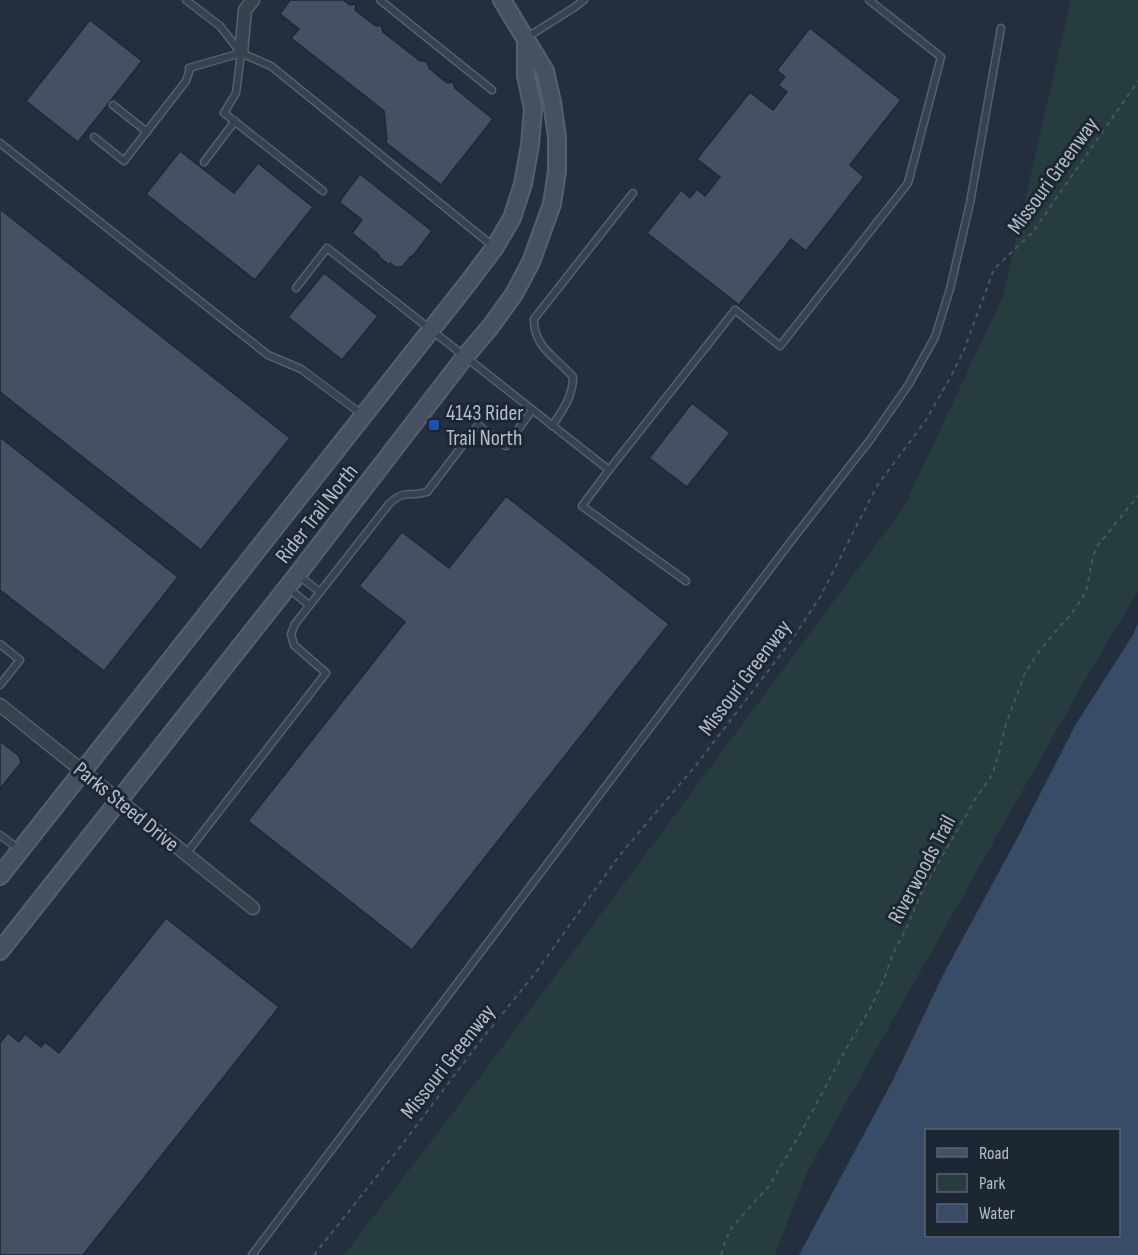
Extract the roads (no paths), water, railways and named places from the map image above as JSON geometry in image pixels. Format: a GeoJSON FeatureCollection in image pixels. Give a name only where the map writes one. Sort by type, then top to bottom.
{"type":"FeatureCollection","features":[{"type":"Feature","properties":{"kind":"street"},"geometry":{"type":"LineString","coordinates":[[242,53],[245,10],[253,0]]}},
{"type":"Feature","properties":{"kind":"street"},"geometry":{"type":"LineString","coordinates":[[502,0],[525,38],[532,63]]}},
{"type":"Feature","properties":{"kind":"street","name":"Rider Trail North"},"geometry":{"type":"LineString","coordinates":[[0,876],[495,247],[512,218],[523,184],[530,145],[532,109],[526,76],[532,63],[545,71],[557,137],[557,171],[552,204],[531,262],[514,294],[292,581],[0,951]]}},
{"type":"Feature","properties":{"kind":"street","name":"Parks Steed Drive"},"geometry":{"type":"LineString","coordinates":[[0,705],[253,908]]}},
{"type":"Feature","properties":{"kind":"lane"},"geometry":{"type":"LineString","coordinates":[[186,0],[220,26],[242,53],[271,66],[495,247]]}},
{"type":"Feature","properties":{"kind":"lane"},"geometry":{"type":"LineString","coordinates":[[381,0],[492,90]]}},
{"type":"Feature","properties":{"kind":"lane"},"geometry":{"type":"LineString","coordinates":[[525,38],[584,0]]}},
{"type":"Feature","properties":{"kind":"lane"},"geometry":{"type":"LineString","coordinates":[[686,581],[582,506],[735,310],[780,346],[908,183],[941,57],[869,0]]}},
{"type":"Feature","properties":{"kind":"lane"},"geometry":{"type":"LineString","coordinates":[[252,1255],[788,545],[870,440],[909,384],[935,337],[950,290],[970,203],[1001,28]]}},
{"type":"Feature","properties":{"kind":"lane"},"geometry":{"type":"LineString","coordinates":[[242,53],[236,93],[224,113],[323,191]]}},
{"type":"Feature","properties":{"kind":"lane"},"geometry":{"type":"LineString","coordinates":[[94,137],[124,161],[186,81],[189,68],[242,53]]}},
{"type":"Feature","properties":{"kind":"lane"},"geometry":{"type":"LineString","coordinates":[[113,105],[147,132]]}},
{"type":"Feature","properties":{"kind":"lane"},"geometry":{"type":"LineString","coordinates":[[204,162],[235,122]]}},
{"type":"Feature","properties":{"kind":"lane"},"geometry":{"type":"LineString","coordinates":[[0,143],[268,355],[302,369],[364,415]]}},
{"type":"Feature","properties":{"kind":"lane"},"geometry":{"type":"LineString","coordinates":[[552,426],[566,405],[573,388],[573,377],[541,344],[533,327],[534,319],[633,193]]}},
{"type":"Feature","properties":{"kind":"lane"},"geometry":{"type":"LineString","coordinates":[[296,288],[327,249],[609,470]]}},
{"type":"Feature","properties":{"kind":"lane"},"geometry":{"type":"LineString","coordinates":[[186,854],[326,673],[294,645],[291,634],[295,624],[309,605],[389,504],[401,494],[427,492],[478,425],[506,446],[532,410]]}},
{"type":"Feature","properties":{"kind":"lane"},"geometry":{"type":"LineString","coordinates":[[292,581],[320,592]]}},
{"type":"Feature","properties":{"kind":"lane"},"geometry":{"type":"LineString","coordinates":[[292,581],[309,605]]}},
{"type":"Feature","properties":{"kind":"lane"},"geometry":{"type":"LineString","coordinates":[[0,644],[21,660],[0,685]]}},
{"type":"Feature","properties":{"kind":"lane"},"geometry":{"type":"LineString","coordinates":[[0,835],[20,851]]}},
{"type":"Feature","properties":{"kind":"water"},"geometry":{"type":"Polygon","coordinates":[[[1138,623],[1138,1255],[799,1255],[893,1080],[944,973],[1076,724],[1133,635],[1138,623]]]}},
{"type":"Feature","properties":{"kind":"place","name":"4143 Rider Trail North"},"geometry":{"type":"Point","coordinates":[434,425]}}]}
